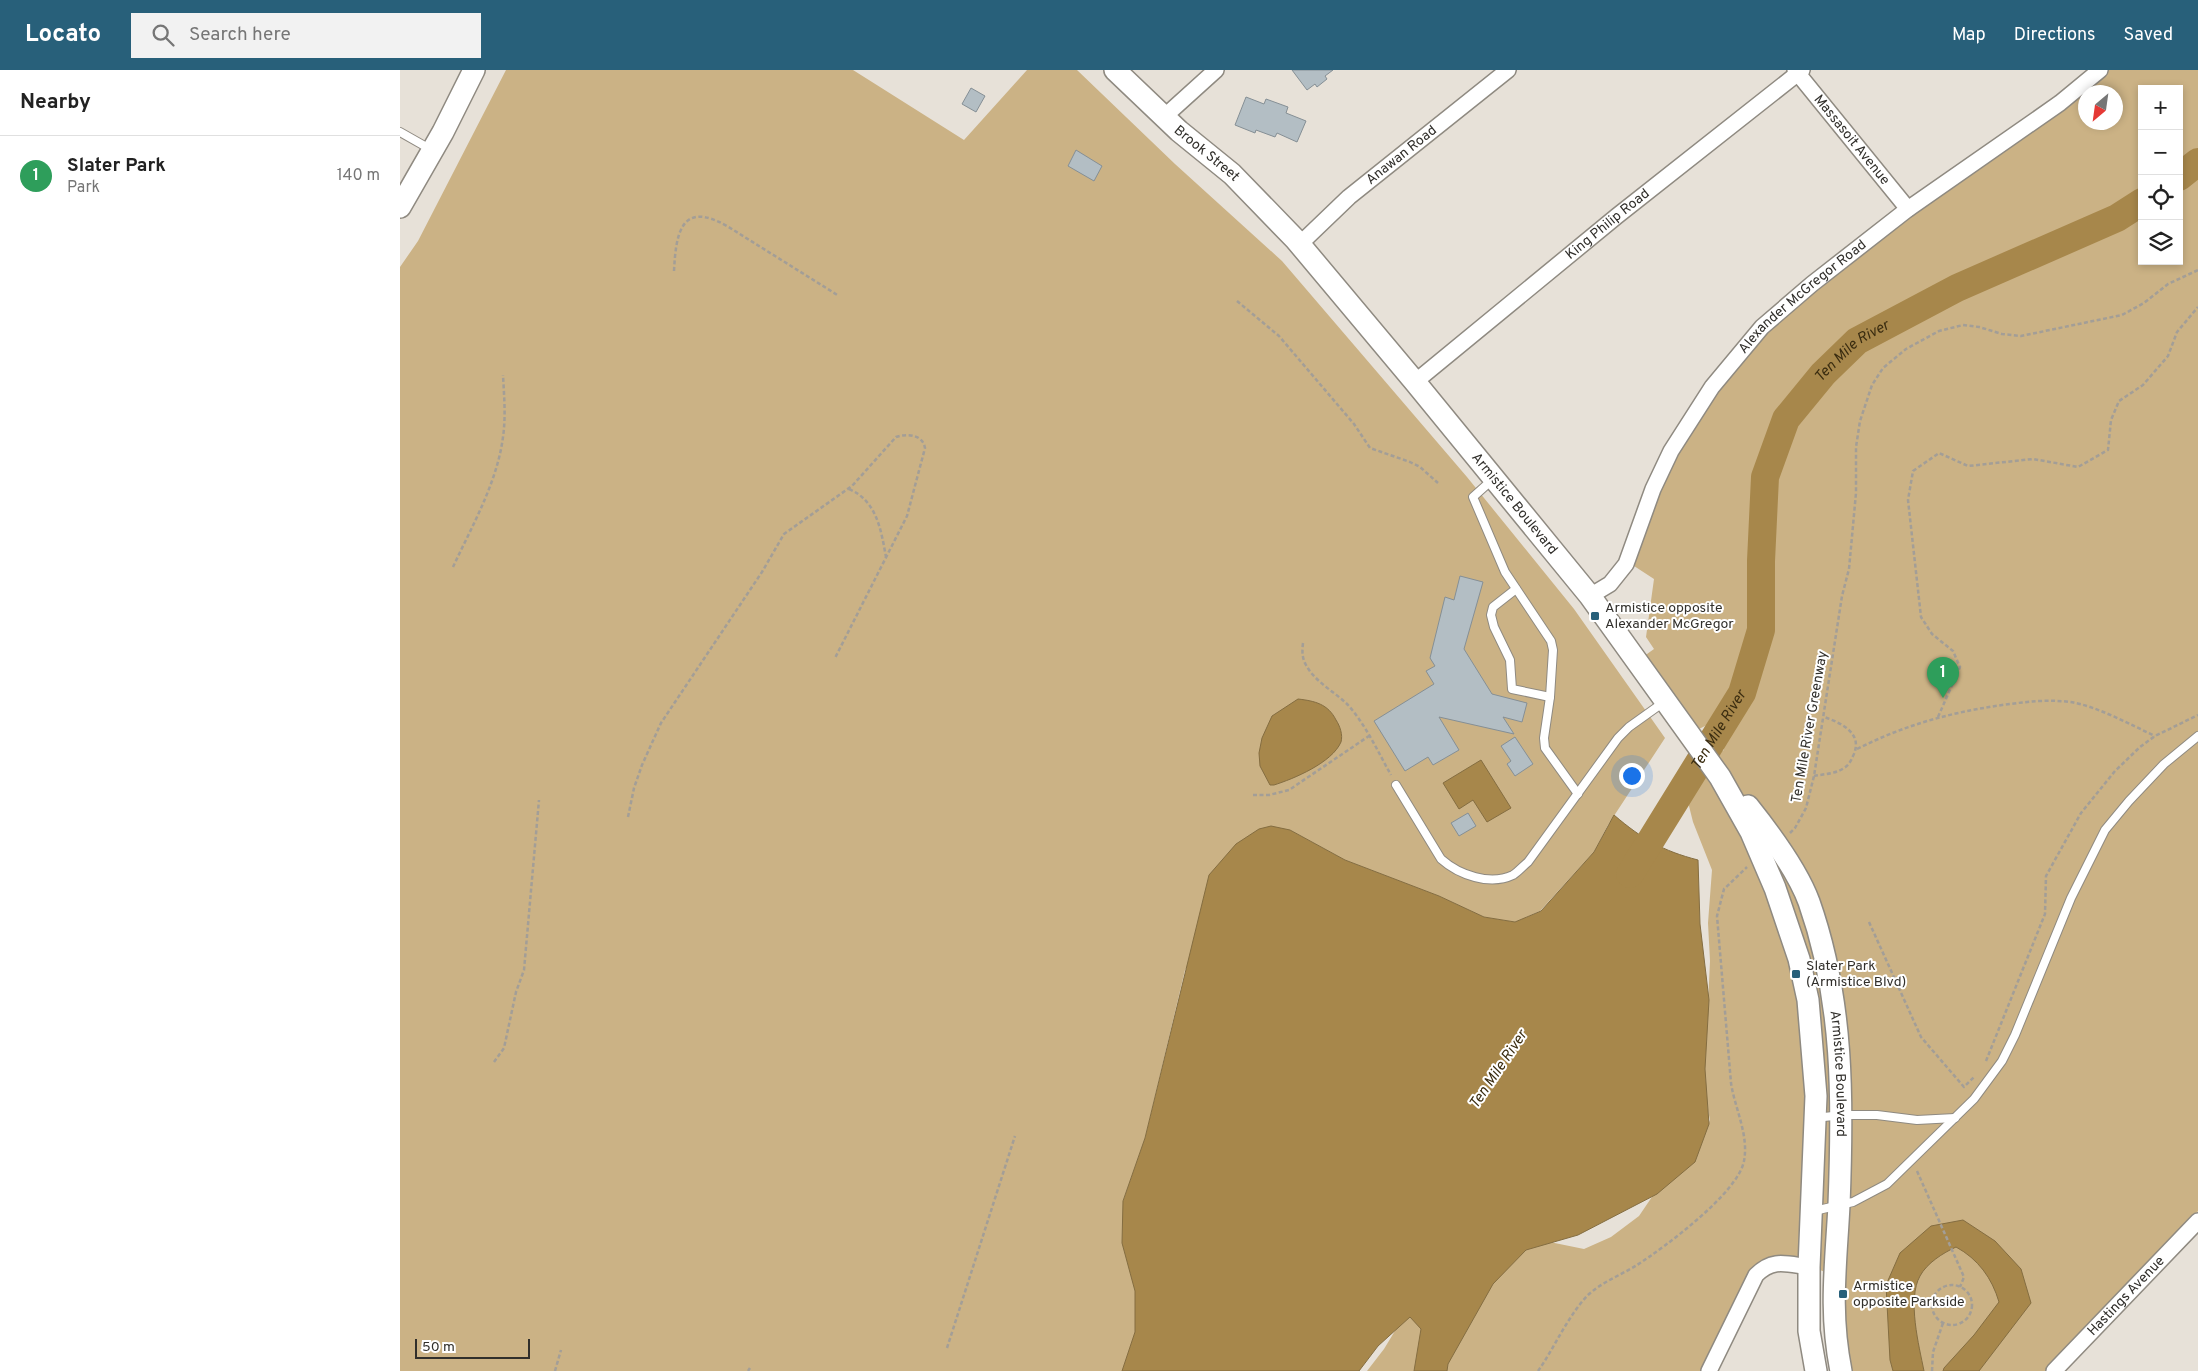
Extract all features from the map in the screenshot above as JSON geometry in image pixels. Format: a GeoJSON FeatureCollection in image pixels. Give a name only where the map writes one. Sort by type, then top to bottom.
{"type":"FeatureCollection","features":[{"type":"Feature","properties":{"kind":"main road"},"geometry":{"type":"LineString","coordinates":[[400,207],[474,70]]}},
{"type":"Feature","properties":{"kind":"main road","name":"Brook Street"},"geometry":{"type":"LineString","coordinates":[[1115,70],[1164,117],[1232,174],[1298,242]]}},
{"type":"Feature","properties":{"kind":"main road","name":"Armistice Boulevard"},"geometry":{"type":"LineString","coordinates":[[1298,242],[1590,596],[1720,777],[1766,828],[1770,851],[1808,1000],[1816,1096],[1809,1267],[1809,1331],[1816,1371]]}},
{"type":"Feature","properties":{"kind":"main road","name":"Armistice Boulevard"},"geometry":{"type":"LineString","coordinates":[[1770,851],[1808,900],[1818,934],[1838,1033],[1842,1115],[1832,1308],[1840,1371]]}},
{"type":"Feature","properties":{"kind":"street"},"geometry":{"type":"LineString","coordinates":[[1164,117],[1216,70]]}},
{"type":"Feature","properties":{"kind":"street","name":"Anawan Road"},"geometry":{"type":"LineString","coordinates":[[1298,242],[1349,197],[1508,70]]}},
{"type":"Feature","properties":{"kind":"street","name":"Alexander McGregor Road"},"geometry":{"type":"LineString","coordinates":[[1590,596],[1610,584],[1626,564],[1653,489],[1671,451],[1712,387],[1762,327],[1790,302],[1908,209],[2060,103],[2100,70]]}},
{"type":"Feature","properties":{"kind":"street","name":"Massasoit Avenue"},"geometry":{"type":"LineString","coordinates":[[1798,71],[1908,209]]}},
{"type":"Feature","properties":{"kind":"street","name":"King Philip Road"},"geometry":{"type":"LineString","coordinates":[[1415,382],[1617,216],[1798,71]]}},
{"type":"Feature","properties":{"kind":"street","name":"Hastings Avenue"},"geometry":{"type":"LineString","coordinates":[[2054,1371],[2198,1221]]}},
{"type":"Feature","properties":{"kind":"street"},"geometry":{"type":"LineString","coordinates":[[1709,1371],[1756,1275],[1765,1266],[1772,1263],[1809,1267]]}},
{"type":"Feature","properties":{"kind":"lane"},"geometry":{"type":"LineString","coordinates":[[400,132],[432,150]]}},
{"type":"Feature","properties":{"kind":"lane"},"geometry":{"type":"LineString","coordinates":[[1494,479],[1473,498],[1491,544],[1505,572],[1551,641],[1553,650],[1550,696],[1544,738],[1545,748],[1578,794]]}},
{"type":"Feature","properties":{"kind":"lane"},"geometry":{"type":"LineString","coordinates":[[1516,589],[1493,608],[1491,615],[1494,627],[1510,660],[1512,689],[1550,696]]}},
{"type":"Feature","properties":{"kind":"lane"},"geometry":{"type":"LineString","coordinates":[[1396,785],[1441,859],[1460,871],[1488,880],[1503,879],[1515,874],[1528,862],[1618,738],[1629,727],[1666,701]]}},
{"type":"Feature","properties":{"kind":"lane"},"geometry":{"type":"LineString","coordinates":[[1812,1211],[1853,1202],[1887,1184],[1974,1098],[2002,1061],[2024,1013],[2071,898],[2105,830],[2164,764],[2198,736]]}},
{"type":"Feature","properties":{"kind":"lane"},"geometry":{"type":"LineString","coordinates":[[1815,1118],[1842,1115],[1877,1115],[1916,1120],[1955,1118]]}},
{"type":"Feature","properties":{"kind":"path"},"geometry":{"type":"LineString","coordinates":[[674,271],[676,242],[682,228],[693,217],[703,216],[714,218],[839,296]]}},
{"type":"Feature","properties":{"kind":"path","name":"Ten Mile River Greenway"},"geometry":{"type":"LineString","coordinates":[[1538,1371],[1579,1306],[1589,1295],[1645,1259],[1710,1208],[1737,1179],[1744,1163],[1746,1139],[1734,1103],[1731,1083],[1718,916],[1724,888],[1741,871],[1770,851],[1795,828],[1806,808],[1814,776],[1842,596],[1849,569],[1856,492],[1856,447],[1860,421],[1872,385],[1884,368],[1906,349],[1939,331],[1963,325],[2020,336],[2122,315],[2144,303],[2168,284],[2198,270]]}},
{"type":"Feature","properties":{"kind":"path"},"geometry":{"type":"LineString","coordinates":[[1237,301],[1278,336],[1354,424],[1370,448],[1420,467],[1438,483]]}},
{"type":"Feature","properties":{"kind":"path"},"geometry":{"type":"LineString","coordinates":[[1938,717],[1960,667],[1953,651],[1932,634],[1920,617],[1908,500],[1912,472],[1939,454],[1968,466],[2033,459],[2078,466],[2108,450],[2111,420],[2119,401],[2143,385],[2168,356],[2177,332],[2198,307]]}},
{"type":"Feature","properties":{"kind":"path"},"geometry":{"type":"LineString","coordinates":[[453,567],[476,518],[500,454],[505,410],[503,375]]}},
{"type":"Feature","properties":{"kind":"path"},"geometry":{"type":"LineString","coordinates":[[628,818],[640,773],[662,723],[762,572],[784,534],[849,488],[872,466],[896,437],[911,435],[923,441],[925,448],[907,516],[835,658]]}},
{"type":"Feature","properties":{"kind":"path"},"geometry":{"type":"LineString","coordinates":[[849,488],[864,497],[874,510],[886,558]]}},
{"type":"Feature","properties":{"kind":"path"},"geometry":{"type":"LineString","coordinates":[[1304,643],[1302,655],[1306,665],[1311,672],[1348,705],[1369,736],[1396,785]]}},
{"type":"Feature","properties":{"kind":"path"},"geometry":{"type":"LineString","coordinates":[[1814,776],[1844,768],[1851,761],[1857,750],[1887,734],[1938,717],[1980,708],[2037,700],[2072,702],[2115,717],[2155,736]]}},
{"type":"Feature","properties":{"kind":"path"},"geometry":{"type":"LineString","coordinates":[[1824,717],[1842,723],[1851,731],[1856,741],[1857,750]]}},
{"type":"Feature","properties":{"kind":"path"},"geometry":{"type":"LineString","coordinates":[[1254,795],[1274,794],[1289,790],[1369,736]]}},
{"type":"Feature","properties":{"kind":"path"},"geometry":{"type":"LineString","coordinates":[[494,1062],[504,1048],[516,992],[524,970],[539,800]]}},
{"type":"Feature","properties":{"kind":"path"},"geometry":{"type":"LineString","coordinates":[[1869,922],[1921,1038],[1964,1088]]}},
{"type":"Feature","properties":{"kind":"path"},"geometry":{"type":"LineString","coordinates":[[947,1348],[1015,1136]]}},
{"type":"Feature","properties":{"kind":"path"},"geometry":{"type":"LineString","coordinates":[[1917,1172],[1964,1277],[1960,1287]]}},
{"type":"Feature","properties":{"kind":"path"},"geometry":{"type":"LineString","coordinates":[[1948,1286],[1960,1287],[1970,1296],[1972,1303],[1969,1316],[1952,1326],[1943,1323],[1932,1311],[1933,1298],[1937,1292],[1948,1286]]}},
{"type":"Feature","properties":{"kind":"path"},"geometry":{"type":"LineString","coordinates":[[1932,1371],[1934,1352],[1943,1323]]}},
{"type":"Feature","properties":{"kind":"path"},"geometry":{"type":"LineString","coordinates":[[554,1371],[561,1350]]}},
{"type":"Feature","properties":{"kind":"shaded area"},"geometry":{"type":"Polygon","coordinates":[[[506,70],[853,70],[964,140],[1027,70],[1077,70],[1175,164],[1282,261],[1467,477],[1574,609],[1665,738],[1608,825],[1594,852],[1540,911],[1515,922],[1484,917],[1439,896],[1345,860],[1290,830],[1185,970],[1145,1138],[1123,1201],[1156,1239],[1144,1371],[400,1371],[400,267],[418,241],[506,70]]]}},
{"type":"Feature","properties":{"kind":"shaded area"},"geometry":{"type":"Polygon","coordinates":[[[2095,70],[2198,70],[2198,1211],[2050,1371],[1850,1371],[1841,1278],[1807,1265],[1764,1268],[1709,1371],[1367,1371],[1384,1349],[1404,1316],[1520,1236],[1584,1249],[1611,1237],[1639,1216],[1658,1188],[1688,1165],[1710,1120],[1698,1061],[1708,1005],[1710,961],[1708,923],[1712,870],[1693,822],[1686,794],[1694,770],[1707,759],[1724,750],[1707,725],[1691,733],[1640,659],[1654,649],[1646,637],[1654,579],[1631,564],[1649,500],[1736,356],[1987,144],[2070,95],[2078,87],[2078,130],[2123,130],[2123,85],[2080,85],[2095,70]]]}},
{"type":"Feature","properties":{"kind":"water"},"geometry":{"type":"Polygon","coordinates":[[[1298,699],[1315,702],[1329,710],[1340,728],[1341,742],[1336,750],[1321,763],[1301,774],[1270,785],[1260,766],[1259,753],[1262,738],[1272,716],[1298,699]]]}},
{"type":"Feature","properties":{"kind":"water"},"geometry":{"type":"Polygon","coordinates":[[[1481,760],[1511,808],[1487,822],[1473,800],[1459,809],[1443,783],[1481,760]]]}},
{"type":"Feature","properties":{"kind":"water"},"geometry":{"type":"Polygon","coordinates":[[[1614,815],[1653,843],[1674,853],[1698,860],[1700,924],[1709,1000],[1705,1069],[1709,1124],[1695,1162],[1657,1194],[1578,1235],[1526,1250],[1493,1284],[1448,1364],[1447,1371],[1414,1371],[1421,1329],[1410,1317],[1378,1346],[1359,1371],[1122,1371],[1135,1332],[1135,1291],[1122,1243],[1123,1201],[1145,1138],[1209,875],[1236,844],[1259,829],[1271,826],[1290,830],[1345,860],[1439,896],[1484,917],[1515,922],[1541,911],[1594,852],[1614,815]]]}},
{"type":"Feature","properties":{"kind":"water"},"geometry":{"type":"Polygon","coordinates":[[[1963,1220],[1995,1241],[2021,1269],[2031,1303],[1979,1371],[1943,1371],[1999,1302],[1988,1277],[1977,1263],[1956,1247],[1951,1249],[1927,1267],[1920,1276],[1916,1286],[1914,1297],[1915,1323],[1924,1371],[1893,1371],[1890,1360],[1886,1285],[1900,1253],[1931,1226],[1963,1220]]]}},
{"type":"Feature","properties":{"kind":"building"},"geometry":{"type":"Polygon","coordinates":[[[1292,70],[1333,70],[1325,76],[1327,79],[1317,87],[1315,84],[1307,90],[1292,70]]]}},
{"type":"Feature","properties":{"kind":"building"},"geometry":{"type":"Polygon","coordinates":[[[971,88],[985,96],[976,112],[962,104],[971,88]]]}},
{"type":"Feature","properties":{"kind":"building"},"geometry":{"type":"Polygon","coordinates":[[[1246,97],[1264,104],[1266,99],[1288,107],[1286,113],[1306,121],[1297,142],[1277,133],[1275,137],[1256,130],[1255,133],[1235,125],[1246,97]]]}},
{"type":"Feature","properties":{"kind":"building"},"geometry":{"type":"Polygon","coordinates":[[[1076,150],[1102,166],[1094,181],[1068,166],[1076,150]]]}},
{"type":"Feature","properties":{"kind":"building"},"geometry":{"type":"Polygon","coordinates":[[[1460,576],[1483,582],[1464,649],[1492,694],[1527,703],[1522,722],[1503,717],[1514,734],[1439,717],[1459,750],[1433,765],[1428,757],[1405,771],[1374,721],[1434,684],[1426,671],[1435,666],[1430,658],[1445,597],[1454,600],[1460,576]]]}},
{"type":"Feature","properties":{"kind":"building"},"geometry":{"type":"Polygon","coordinates":[[[1515,737],[1533,764],[1515,776],[1507,764],[1511,761],[1501,746],[1515,737]]]}},
{"type":"Feature","properties":{"kind":"building"},"geometry":{"type":"Polygon","coordinates":[[[1468,813],[1476,826],[1459,836],[1451,823],[1468,813]]]}},
{"type":"Feature","properties":{"kind":"waterway","name":"Ten Mile River"},"geometry":{"type":"LineString","coordinates":[[2182,175],[2198,162]]}},
{"type":"Feature","properties":{"kind":"waterway","name":"Ten Mile River"},"geometry":{"type":"LineString","coordinates":[[1630,874],[1742,693],[1761,630],[1761,561],[1765,477],[1786,419],[1823,374],[1857,341],[1957,288],[2117,218],[2138,205]]}},
{"type":"Feature","properties":{"kind":"place","name":"Armistice opposite Alexander McGregor"},"geometry":{"type":"Point","coordinates":[1595,616]}},
{"type":"Feature","properties":{"kind":"place","name":"Slater Park"},"geometry":{"type":"Point","coordinates":[1943,698]}},
{"type":"Feature","properties":{"kind":"place","name":"Slater Park (Armistice Blvd)"},"geometry":{"type":"Point","coordinates":[1796,974]}},
{"type":"Feature","properties":{"kind":"place","name":"Armistice opposite Parkside"},"geometry":{"type":"Point","coordinates":[1843,1294]}}]}
